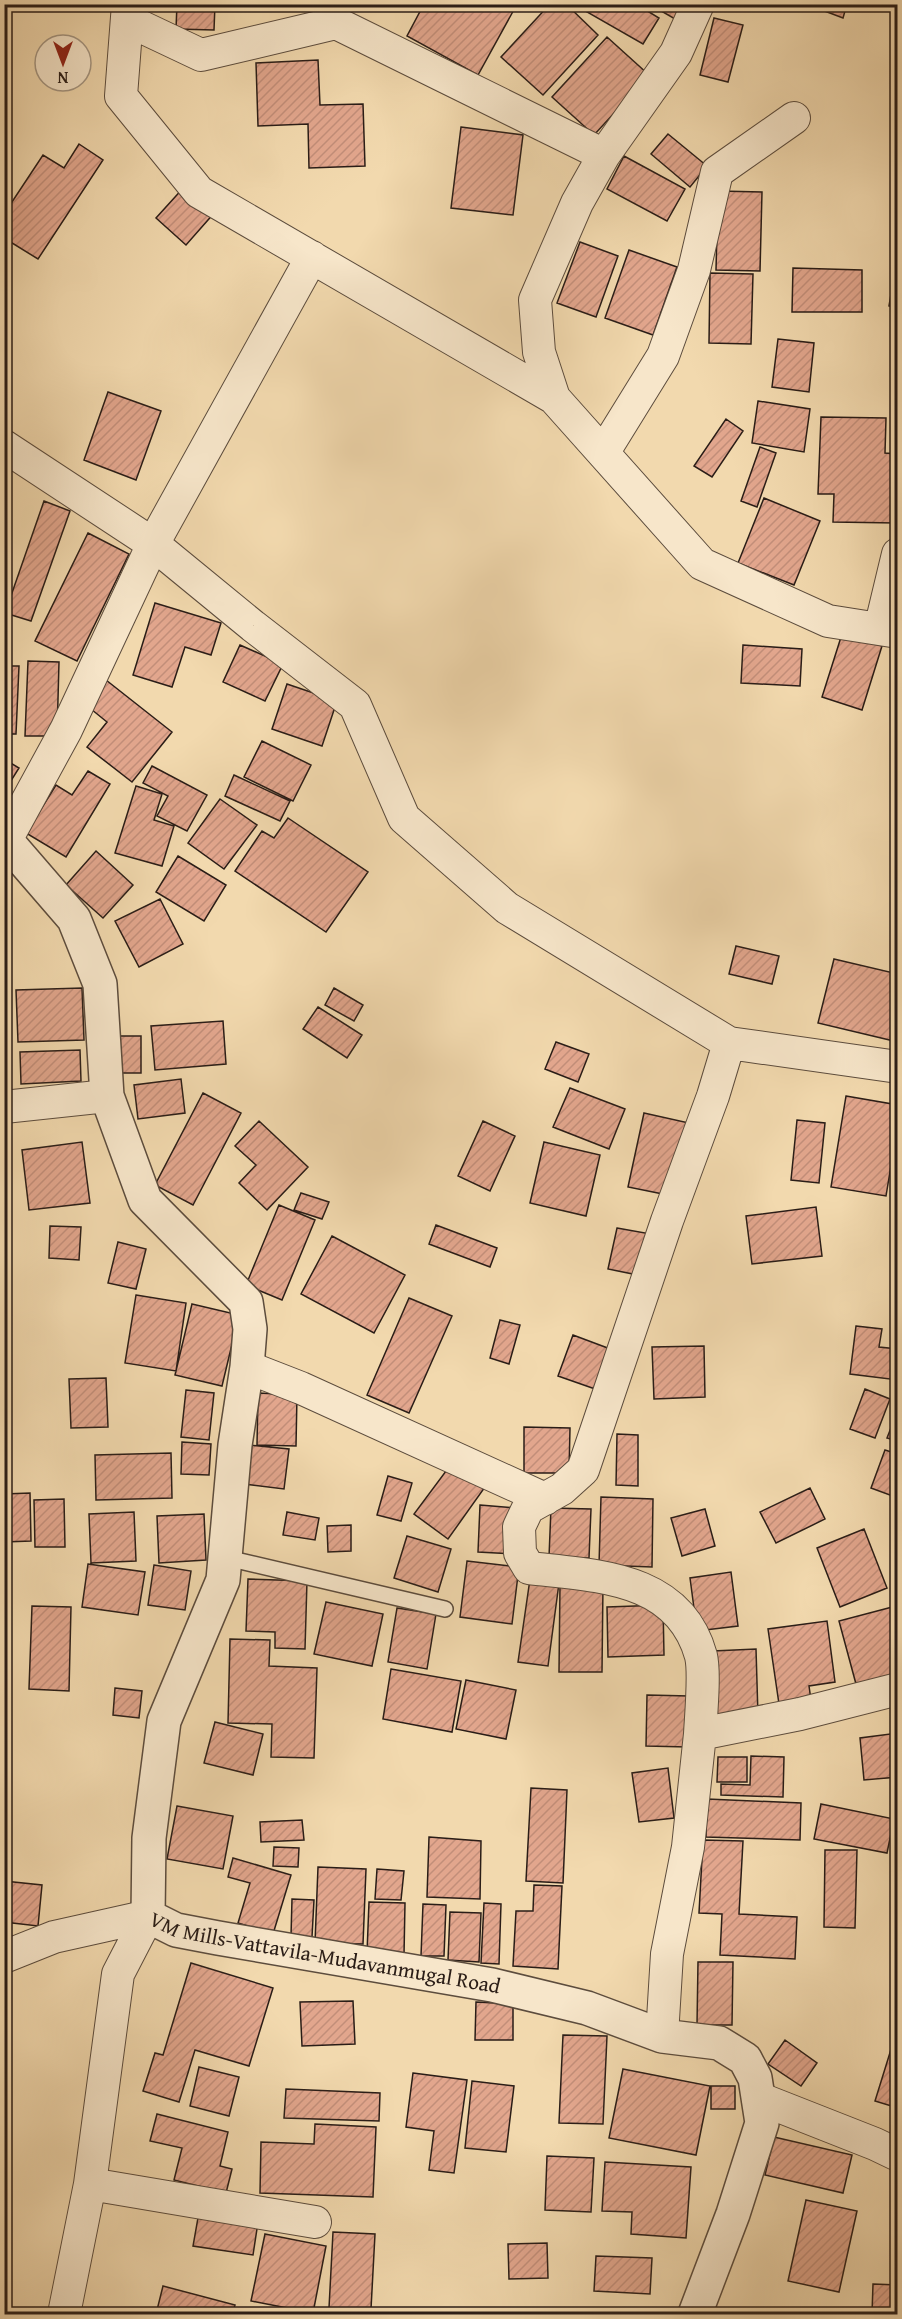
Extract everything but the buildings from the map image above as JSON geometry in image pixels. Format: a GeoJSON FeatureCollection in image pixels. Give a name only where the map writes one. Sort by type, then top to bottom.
{"type":"FeatureCollection","features":[{"type":"Feature","properties":{"kind":"street"},"geometry":{"type":"LineString","coordinates":[[554,398],[540,352],[535,300],[577,202],[604,155],[676,53],[698,4]]}},
{"type":"Feature","properties":{"kind":"street"},"geometry":{"type":"LineString","coordinates":[[604,155],[336,23],[201,55],[128,13],[121,96],[198,192],[554,398],[702,564],[828,621],[889,630],[897,554]]}},
{"type":"Feature","properties":{"kind":"street"},"geometry":{"type":"LineString","coordinates":[[603,453],[663,356],[694,270],[717,172],[794,118]]}},
{"type":"Feature","properties":{"kind":"street"},"geometry":{"type":"LineString","coordinates":[[5,839],[66,730],[153,544],[312,257]]}},
{"type":"Feature","properties":{"kind":"street"},"geometry":{"type":"LineString","coordinates":[[4,446],[153,544],[355,705],[404,818],[507,908],[729,1043],[897,1067]]}},
{"type":"Feature","properties":{"kind":"street","name":"VM Mills-Vattavila-Mudavanmugal Road"},"geometry":{"type":"LineString","coordinates":[[5,839],[74,919],[100,984],[107,1096],[144,1200],[246,1302],[250,1329],[247,1367],[235,1445],[224,1580],[164,1721],[149,1838],[148,1916],[176,1929],[218,1938],[492,1985],[587,2008],[662,2036],[719,2043],[744,2059],[755,2078],[762,2123],[733,2214],[695,2314]]}},
{"type":"Feature","properties":{"kind":"street"},"geometry":{"type":"LineString","coordinates":[[662,2036],[667,1954],[688,1847],[700,1734],[701,1656],[685,1621],[658,1595],[610,1578],[529,1568],[520,1553],[519,1527],[528,1508],[562,1489],[583,1470],[729,1043]]}},
{"type":"Feature","properties":{"kind":"street"},"geometry":{"type":"LineString","coordinates":[[4,1107],[107,1096]]}},
{"type":"Feature","properties":{"kind":"street"},"geometry":{"type":"LineString","coordinates":[[247,1367],[301,1388],[545,1499]]}},
{"type":"Feature","properties":{"kind":"street"},"geometry":{"type":"LineString","coordinates":[[700,1734],[800,1714],[897,1689]]}},
{"type":"Feature","properties":{"kind":"street"},"geometry":{"type":"LineString","coordinates":[[4,1957],[54,1936],[148,1916]]}},
{"type":"Feature","properties":{"kind":"street"},"geometry":{"type":"LineString","coordinates":[[64,2314],[90,2184],[118,1974],[148,1916]]}},
{"type":"Feature","properties":{"kind":"street"},"geometry":{"type":"LineString","coordinates":[[758,2098],[875,2144],[897,2155]]}},
{"type":"Feature","properties":{"kind":"street"},"geometry":{"type":"LineString","coordinates":[[90,2184],[315,2222]]}},
{"type":"Feature","properties":{"kind":"lane"},"geometry":{"type":"LineString","coordinates":[[227,1558],[445,1609]]}}]}
